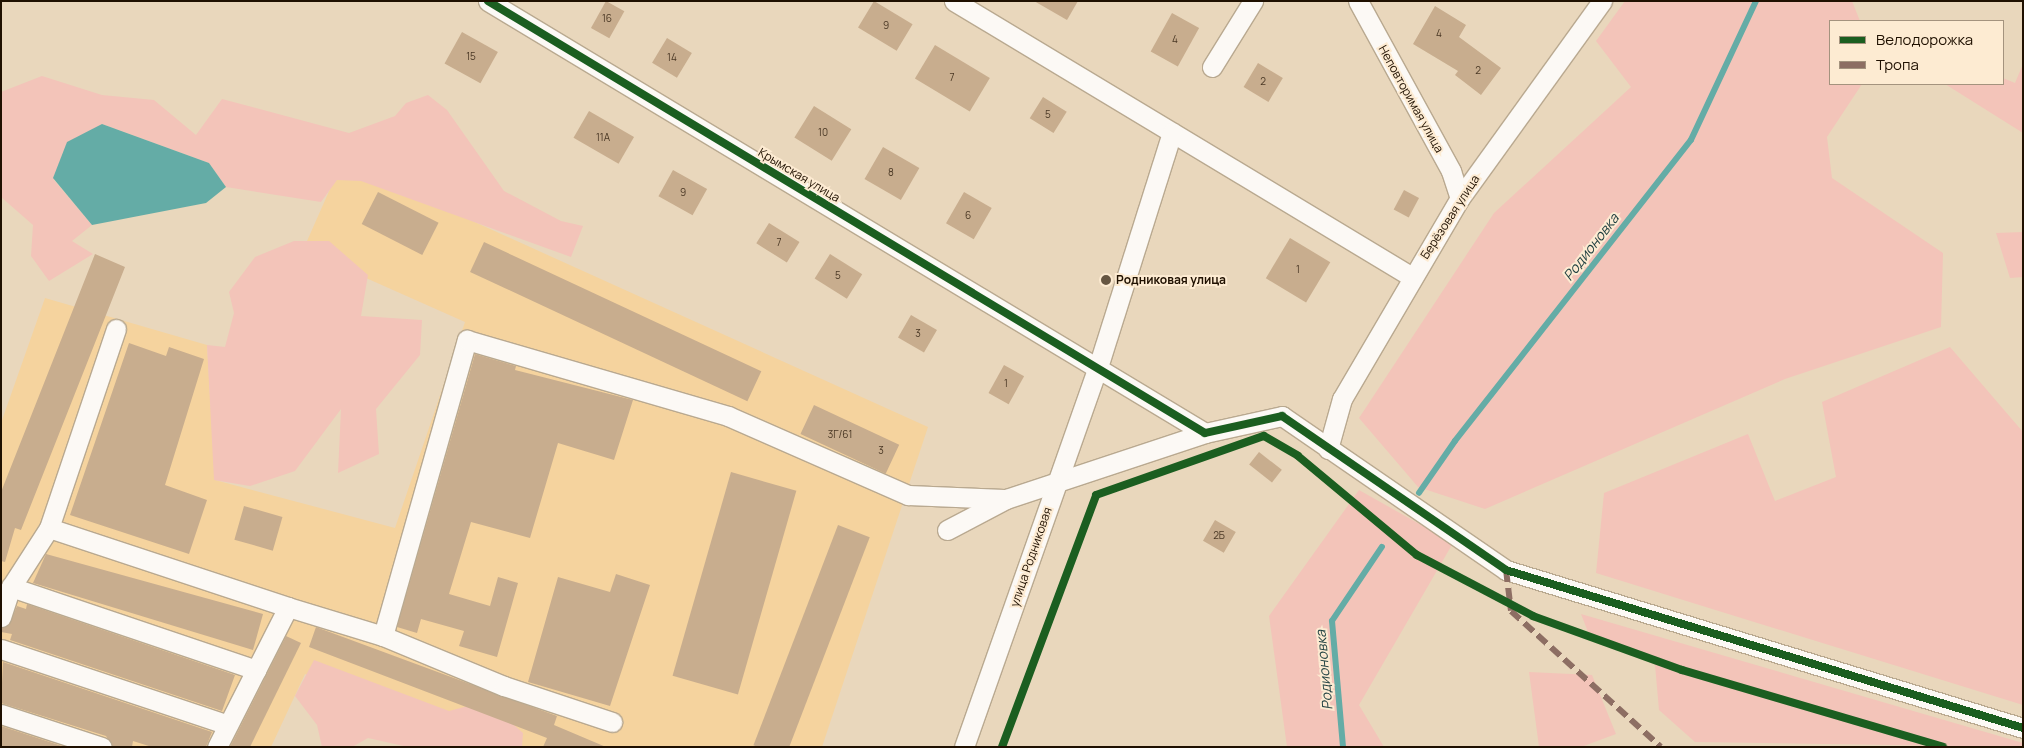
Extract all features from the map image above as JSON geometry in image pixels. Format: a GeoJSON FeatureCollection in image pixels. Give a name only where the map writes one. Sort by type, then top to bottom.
{"type":"FeatureCollection","features":[{"type":"Feature","properties":{"kind":"street","name":"Крымская улица"},"geometry":{"type":"LineString","coordinates":[[488,1],[1206,433]]}},
{"type":"Feature","properties":{"kind":"street"},"geometry":{"type":"LineString","coordinates":[[954,1],[1412,277]]}},
{"type":"Feature","properties":{"kind":"street"},"geometry":{"type":"LineString","coordinates":[[1212,67],[1253,1]]}},
{"type":"Feature","properties":{"kind":"street","name":"Неповторимая улица"},"geometry":{"type":"LineString","coordinates":[[1358,1],[1451,171],[1460,198]]}},
{"type":"Feature","properties":{"kind":"street","name":"Берёзовая улица"},"geometry":{"type":"LineString","coordinates":[[1328,449],[1342,399],[1460,198],[1602,1]]}},
{"type":"Feature","properties":{"kind":"street","name":"улица Родниковая"},"geometry":{"type":"LineString","coordinates":[[964,747],[1098,367],[1172,132]]}},
{"type":"Feature","properties":{"kind":"street"},"geometry":{"type":"LineString","coordinates":[[1,617],[11,587],[49,528],[116,329]]}},
{"type":"Feature","properties":{"kind":"street"},"geometry":{"type":"LineString","coordinates":[[383,636],[467,340],[728,416],[908,495],[1006,499]]}},
{"type":"Feature","properties":{"kind":"street"},"geometry":{"type":"LineString","coordinates":[[947,530],[1006,499],[1206,433],[1282,416],[1506,570],[2023,728]]}},
{"type":"Feature","properties":{"kind":"street"},"geometry":{"type":"LineString","coordinates":[[49,528],[288,607],[383,636],[504,686],[612,722]]}},
{"type":"Feature","properties":{"kind":"street"},"geometry":{"type":"LineString","coordinates":[[11,587],[256,670]]}},
{"type":"Feature","properties":{"kind":"street"},"geometry":{"type":"LineString","coordinates":[[218,747],[288,607]]}},
{"type":"Feature","properties":{"kind":"street"},"geometry":{"type":"LineString","coordinates":[[1,649],[228,725]]}},
{"type":"Feature","properties":{"kind":"street"},"geometry":{"type":"LineString","coordinates":[[1,714],[102,747]]}},
{"type":"Feature","properties":{"kind":"shaded area"},"geometry":{"type":"Polygon","coordinates":[[[1625,1],[1852,1],[1860,20],[1829,20],[1829,85],[1861,85],[1827,137],[1832,178],[1943,253],[1941,327],[1785,379],[1485,509],[1418,487],[1359,418],[1494,213],[1631,87],[1596,41],[1625,1]]]}},
{"type":"Feature","properties":{"kind":"shaded area"},"geometry":{"type":"Polygon","coordinates":[[[2023,64],[2023,133],[1947,85],[2004,85],[2004,78],[2015,83],[2023,64]]]}},
{"type":"Feature","properties":{"kind":"shaded area"},"geometry":{"type":"Polygon","coordinates":[[[42,76],[102,95],[154,100],[196,135],[222,99],[349,133],[395,116],[406,103],[428,95],[447,110],[504,191],[561,221],[583,226],[571,257],[361,181],[337,180],[321,202],[226,187],[209,163],[102,124],[54,180],[92,225],[72,241],[93,254],[49,281],[31,256],[33,225],[1,197],[1,92],[42,76]]]}},
{"type":"Feature","properties":{"kind":"shaded area"},"geometry":{"type":"Polygon","coordinates":[[[342,162],[928,427],[822,747],[490,747],[305,674],[271,747],[1,747],[1,423],[45,298],[207,345],[215,480],[395,528],[465,322],[303,250],[342,162]]]}},
{"type":"Feature","properties":{"kind":"shaded area"},"geometry":{"type":"Polygon","coordinates":[[[2023,232],[2023,277],[2010,278],[1996,233],[2023,232]]]}},
{"type":"Feature","properties":{"kind":"shaded area"},"geometry":{"type":"Polygon","coordinates":[[[294,241],[329,241],[368,275],[361,316],[422,320],[420,355],[376,409],[379,454],[338,473],[341,409],[295,471],[250,486],[214,480],[207,345],[225,347],[234,313],[229,292],[255,257],[294,241]]]}},
{"type":"Feature","properties":{"kind":"shaded area"},"geometry":{"type":"Polygon","coordinates":[[[1950,347],[2023,432],[2023,705],[1596,573],[1604,493],[1748,434],[1775,501],[1836,477],[1822,402],[1950,347]]]}},
{"type":"Feature","properties":{"kind":"shaded area"},"geometry":{"type":"Polygon","coordinates":[[[1359,490],[1453,543],[1359,705],[1384,747],[1287,747],[1269,616],[1359,490]]]}},
{"type":"Feature","properties":{"kind":"shaded area"},"geometry":{"type":"Polygon","coordinates":[[[1581,614],[2023,743],[2023,747],[1695,742],[1659,710],[1655,665],[1588,632],[1581,614]]]}},
{"type":"Feature","properties":{"kind":"shaded area"},"geometry":{"type":"Polygon","coordinates":[[[314,660],[449,711],[487,701],[523,733],[522,747],[408,747],[368,738],[352,747],[322,747],[317,725],[295,696],[314,660]]]}},
{"type":"Feature","properties":{"kind":"shaded area"},"geometry":{"type":"Polygon","coordinates":[[[1529,672],[1592,675],[1616,734],[1581,747],[1539,747],[1529,672]]]}},
{"type":"Feature","properties":{"kind":"water"},"geometry":{"type":"Polygon","coordinates":[[[102,124],[209,163],[226,187],[206,203],[92,225],[53,178],[67,142],[102,124]]]}},
{"type":"Feature","properties":{"kind":"building"},"geometry":{"type":"Polygon","coordinates":[[[606,1],[624,11],[609,38],[591,28],[606,1]]]}},
{"type":"Feature","properties":{"kind":"building"},"geometry":{"type":"Polygon","coordinates":[[[874,1],[913,24],[897,51],[858,28],[874,1]]]}},
{"type":"Feature","properties":{"kind":"building"},"geometry":{"type":"Polygon","coordinates":[[[1034,1],[1078,1],[1067,20],[1034,1]]]}},
{"type":"Feature","properties":{"kind":"building"},"geometry":{"type":"Polygon","coordinates":[[[1435,6],[1466,25],[1459,37],[1501,68],[1481,95],[1455,75],[1458,71],[1413,44],[1435,6]]]}},
{"type":"Feature","properties":{"kind":"building"},"geometry":{"type":"Polygon","coordinates":[[[1172,13],[1199,28],[1178,67],[1151,51],[1172,13]]]}},
{"type":"Feature","properties":{"kind":"building"},"geometry":{"type":"Polygon","coordinates":[[[462,32],[498,52],[480,83],[445,63],[462,32]]]}},
{"type":"Feature","properties":{"kind":"building"},"geometry":{"type":"Polygon","coordinates":[[[667,38],[692,53],[677,78],[652,63],[667,38]]]}},
{"type":"Feature","properties":{"kind":"building"},"geometry":{"type":"Polygon","coordinates":[[[935,45],[990,78],[970,111],[915,78],[935,45]]]}},
{"type":"Feature","properties":{"kind":"building"},"geometry":{"type":"Polygon","coordinates":[[[1258,63],[1283,78],[1268,102],[1244,87],[1258,63]]]}},
{"type":"Feature","properties":{"kind":"building"},"geometry":{"type":"Polygon","coordinates":[[[1043,97],[1067,112],[1053,133],[1030,118],[1043,97]]]}},
{"type":"Feature","properties":{"kind":"building"},"geometry":{"type":"Polygon","coordinates":[[[814,106],[851,129],[832,161],[794,137],[814,106]]]}},
{"type":"Feature","properties":{"kind":"building"},"geometry":{"type":"Polygon","coordinates":[[[589,111],[634,137],[619,164],[574,138],[589,111]]]}},
{"type":"Feature","properties":{"kind":"building"},"geometry":{"type":"Polygon","coordinates":[[[883,147],[919,168],[901,200],[864,179],[883,147]]]}},
{"type":"Feature","properties":{"kind":"building"},"geometry":{"type":"Polygon","coordinates":[[[673,170],[707,189],[693,215],[658,196],[673,170]]]}},
{"type":"Feature","properties":{"kind":"building"},"geometry":{"type":"Polygon","coordinates":[[[1404,190],[1419,198],[1409,217],[1394,209],[1404,190]]]}},
{"type":"Feature","properties":{"kind":"building"},"geometry":{"type":"Polygon","coordinates":[[[378,192],[439,223],[422,255],[362,224],[378,192]]]}},
{"type":"Feature","properties":{"kind":"building"},"geometry":{"type":"Polygon","coordinates":[[[964,192],[992,208],[974,239],[946,223],[964,192]]]}},
{"type":"Feature","properties":{"kind":"building"},"geometry":{"type":"Polygon","coordinates":[[[769,223],[800,242],[787,262],[756,243],[769,223]]]}},
{"type":"Feature","properties":{"kind":"building"},"geometry":{"type":"Polygon","coordinates":[[[1290,238],[1330,262],[1306,302],[1266,278],[1290,238]]]}},
{"type":"Feature","properties":{"kind":"building"},"geometry":{"type":"Polygon","coordinates":[[[484,242],[761,371],[747,401],[470,272],[484,242]]]}},
{"type":"Feature","properties":{"kind":"building"},"geometry":{"type":"Polygon","coordinates":[[[95,254],[125,267],[21,530],[15,528],[5,562],[1,561],[1,492],[95,254]]]}},
{"type":"Feature","properties":{"kind":"building"},"geometry":{"type":"Polygon","coordinates":[[[830,254],[862,274],[847,299],[815,279],[830,254]]]}},
{"type":"Feature","properties":{"kind":"building"},"geometry":{"type":"Polygon","coordinates":[[[911,315],[937,330],[924,353],[898,338],[911,315]]]}},
{"type":"Feature","properties":{"kind":"building"},"geometry":{"type":"Polygon","coordinates":[[[129,343],[166,356],[169,347],[204,359],[165,485],[207,500],[189,554],[70,515],[129,343]]]}},
{"type":"Feature","properties":{"kind":"building"},"geometry":{"type":"Polygon","coordinates":[[[475,354],[516,366],[515,370],[633,400],[614,460],[558,443],[530,538],[471,522],[449,594],[490,606],[498,577],[518,583],[497,657],[459,646],[464,631],[421,619],[417,633],[397,627],[475,354]]]}},
{"type":"Feature","properties":{"kind":"building"},"geometry":{"type":"Polygon","coordinates":[[[1004,365],[1024,376],[1009,404],[988,393],[1004,365]]]}},
{"type":"Feature","properties":{"kind":"building"},"geometry":{"type":"Polygon","coordinates":[[[814,405],[899,445],[886,474],[800,434],[814,405]]]}},
{"type":"Feature","properties":{"kind":"building"},"geometry":{"type":"Polygon","coordinates":[[[1259,452],[1282,470],[1272,482],[1249,465],[1259,452]]]}},
{"type":"Feature","properties":{"kind":"building"},"geometry":{"type":"Polygon","coordinates":[[[731,472],[796,491],[738,695],[673,676],[731,472]]]}},
{"type":"Feature","properties":{"kind":"building"},"geometry":{"type":"Polygon","coordinates":[[[244,506],[282,517],[273,551],[234,540],[244,506]]]}},
{"type":"Feature","properties":{"kind":"building"},"geometry":{"type":"Polygon","coordinates":[[[1215,520],[1236,532],[1224,553],[1203,541],[1215,520]]]}},
{"type":"Feature","properties":{"kind":"building"},"geometry":{"type":"Polygon","coordinates":[[[838,525],[870,537],[789,747],[753,745],[838,525]]]}},
{"type":"Feature","properties":{"kind":"building"},"geometry":{"type":"Polygon","coordinates":[[[46,554],[263,614],[253,650],[33,583],[46,554]]]}},
{"type":"Feature","properties":{"kind":"building"},"geometry":{"type":"Polygon","coordinates":[[[616,574],[650,585],[610,706],[528,682],[558,577],[610,592],[616,574]]]}},
{"type":"Feature","properties":{"kind":"building"},"geometry":{"type":"Polygon","coordinates":[[[27,604],[235,675],[222,711],[10,640],[12,634],[1,632],[1,628],[9,625],[17,606],[26,609],[27,604]]]}},
{"type":"Feature","properties":{"kind":"building"},"geometry":{"type":"Polygon","coordinates":[[[316,627],[557,716],[554,725],[606,747],[543,747],[547,738],[309,647],[316,627]]]}},
{"type":"Feature","properties":{"kind":"building"},"geometry":{"type":"Polygon","coordinates":[[[286,636],[301,643],[250,747],[230,747],[286,636]]]}},
{"type":"Feature","properties":{"kind":"building"},"geometry":{"type":"Polygon","coordinates":[[[3,662],[212,732],[206,747],[152,747],[133,741],[132,747],[113,747],[106,736],[1,703],[3,662]]]}},
{"type":"Feature","properties":{"kind":"building"},"geometry":{"type":"Polygon","coordinates":[[[1,726],[65,747],[1,747],[1,726]]]}},
{"type":"Feature","properties":{"kind":"waterway","name":"Родионовка"},"geometry":{"type":"LineString","coordinates":[[1419,493],[1455,441],[1691,140],[1756,1]]}},
{"type":"Feature","properties":{"kind":"waterway","name":"Родионовка"},"geometry":{"type":"LineString","coordinates":[[1343,747],[1332,621],[1382,547]]}},
{"type":"Feature","properties":{"kind":"marked path"},"geometry":{"type":"LineString","coordinates":[[1506,570],[1511,611],[1661,747]]}},
{"type":"Feature","properties":{"kind":"cycle path"},"geometry":{"type":"LineString","coordinates":[[488,1],[1205,433],[1282,416],[1506,570],[2023,728]]}},
{"type":"Feature","properties":{"kind":"cycle path"},"geometry":{"type":"LineString","coordinates":[[1002,747],[1096,495],[1264,436],[1298,456],[1417,555],[1533,616],[1682,670],[1943,747]]}},
{"type":"Feature","properties":{"kind":"place","name":"Родниковая улица"},"geometry":{"type":"Point","coordinates":[1106,280]}}]}
